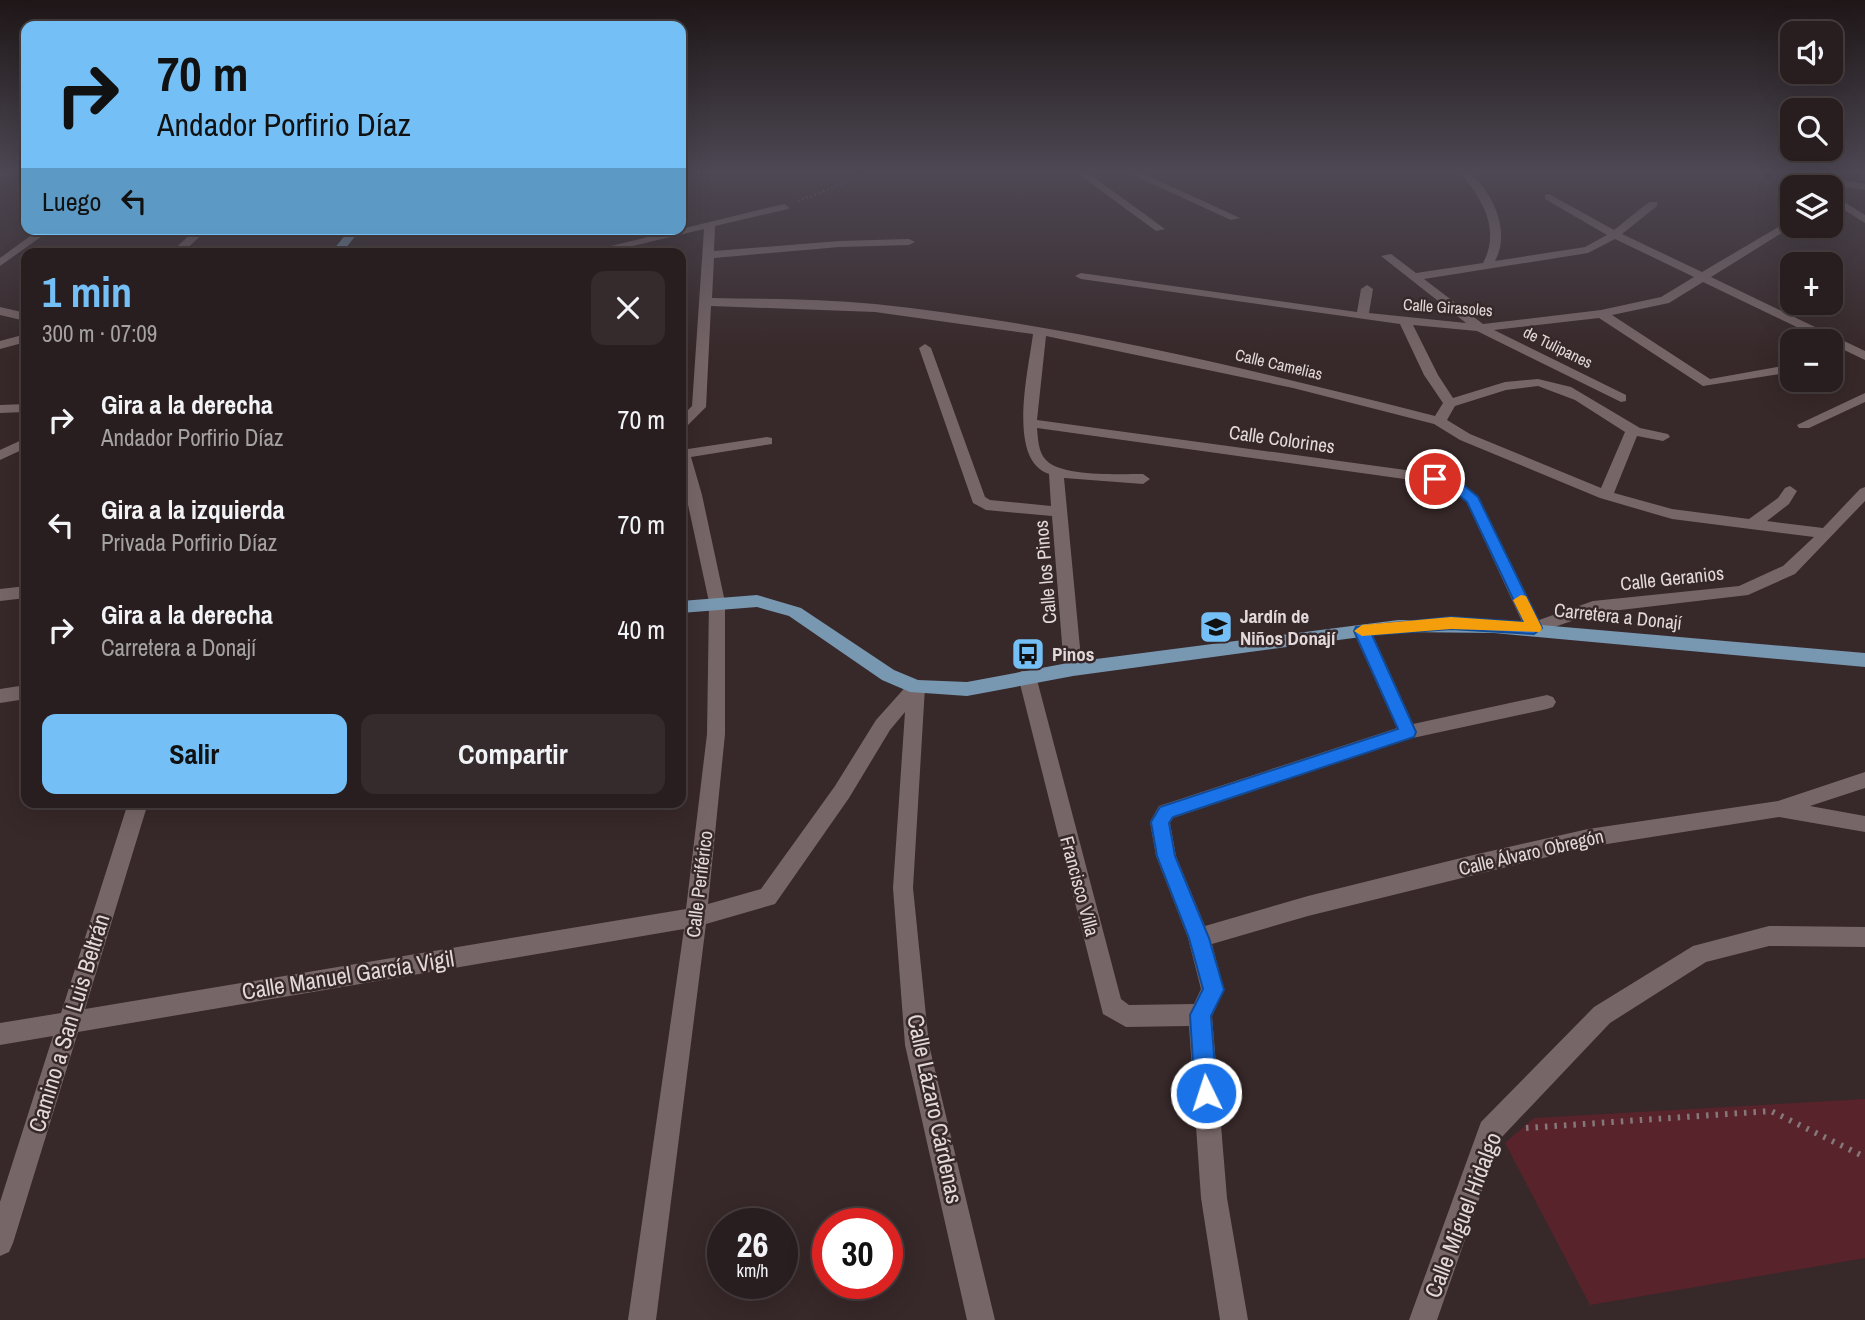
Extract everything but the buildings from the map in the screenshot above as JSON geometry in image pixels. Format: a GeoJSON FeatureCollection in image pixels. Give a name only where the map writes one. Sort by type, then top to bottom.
{"type":"FeatureCollection","features":[{"type":"Feature","properties":{"kind":"main road","name":"Carretera a Donají"},"geometry":{"type":"LineString","coordinates":[[686,606],[757,601],[795,612],[888,675],[916,687],[967,689],[1073,669],[1362,631],[1451,623],[1534,628],[1651,642],[1865,660]]}},
{"type":"Feature","properties":{"kind":"street"},"geometry":{"type":"LineString","coordinates":[[0,263],[39,235]]}},
{"type":"Feature","properties":{"kind":"street"},"geometry":{"type":"LineString","coordinates":[[181,248],[196,235]]}},
{"type":"Feature","properties":{"kind":"street"},"geometry":{"type":"LineString","coordinates":[[609,248],[666,235]]}},
{"type":"Feature","properties":{"kind":"street"},"geometry":{"type":"LineString","coordinates":[[686,419],[699,407],[709,235]]}},
{"type":"Feature","properties":{"kind":"street"},"geometry":{"type":"LineString","coordinates":[[1486,267],[1493,257],[1493,235]]}},
{"type":"Feature","properties":{"kind":"street"},"geometry":{"type":"LineString","coordinates":[[1412,277],[1588,250],[1615,235],[1865,355]]}},
{"type":"Feature","properties":{"kind":"street","name":"Calle Girasoles"},"geometry":{"type":"LineString","coordinates":[[1081,276],[1362,316],[1480,328],[1601,314],[1665,300],[1706,277],[1770,235]]}},
{"type":"Feature","properties":{"kind":"street"},"geometry":{"type":"LineString","coordinates":[[708,255],[839,244],[909,242]]}},
{"type":"Feature","properties":{"kind":"street","name":"de Tulipanes"},"geometry":{"type":"LineString","coordinates":[[1387,256],[1480,328],[1621,398]]}},
{"type":"Feature","properties":{"kind":"street"},"geometry":{"type":"LineString","coordinates":[[1362,316],[1367,289]]}},
{"type":"Feature","properties":{"kind":"street","name":"Calle Camelias"},"geometry":{"type":"LineString","coordinates":[[705,302],[794,303],[875,308],[1040,331],[1294,384],[1440,421],[1465,437],[1605,495],[1672,514],[1827,534]]}},
{"type":"Feature","properties":{"kind":"street"},"geometry":{"type":"LineString","coordinates":[[0,311],[21,316]]}},
{"type":"Feature","properties":{"kind":"street"},"geometry":{"type":"LineString","coordinates":[[1601,314],[1708,383],[1780,371]]}},
{"type":"Feature","properties":{"kind":"street"},"geometry":{"type":"LineString","coordinates":[[1405,321],[1431,375],[1450,403]]}},
{"type":"Feature","properties":{"kind":"street"},"geometry":{"type":"LineString","coordinates":[[1040,331],[1031,423],[1032,447],[1042,465],[1056,472],[1143,479]]}},
{"type":"Feature","properties":{"kind":"street"},"geometry":{"type":"LineString","coordinates":[[0,345],[21,339]]}},
{"type":"Feature","properties":{"kind":"street"},"geometry":{"type":"LineString","coordinates":[[925,348],[978,500],[986,505],[1060,512]]}},
{"type":"Feature","properties":{"kind":"street"},"geometry":{"type":"LineString","coordinates":[[1440,421],[1450,403],[1523,383],[1543,383],[1564,389],[1595,405],[1633,430],[1663,437]]}},
{"type":"Feature","properties":{"kind":"street"},"geometry":{"type":"LineString","coordinates":[[1804,425],[1865,397]]}},
{"type":"Feature","properties":{"kind":"street"},"geometry":{"type":"LineString","coordinates":[[0,409],[21,408]]}},
{"type":"Feature","properties":{"kind":"street","name":"Calle Colorines"},"geometry":{"type":"LineString","coordinates":[[1031,423],[1435,479],[1456,486],[1473,500],[1534,628]]}},
{"type":"Feature","properties":{"kind":"street"},"geometry":{"type":"LineString","coordinates":[[1605,495],[1633,430]]}},
{"type":"Feature","properties":{"kind":"street"},"geometry":{"type":"LineString","coordinates":[[686,451],[767,441]]}},
{"type":"Feature","properties":{"kind":"street"},"geometry":{"type":"LineString","coordinates":[[0,456],[21,445]]}},
{"type":"Feature","properties":{"kind":"street","name":"Calle los Pinos"},"geometry":{"type":"LineString","coordinates":[[1056,472],[1073,669]]}},
{"type":"Feature","properties":{"kind":"street"},"geometry":{"type":"LineString","coordinates":[[1751,525],[1784,501],[1790,491]]}},
{"type":"Feature","properties":{"kind":"street","name":"Calle Geranios"},"geometry":{"type":"LineString","coordinates":[[1534,628],[1593,607],[1742,591],[1788,569],[1827,534],[1865,492]]}},
{"type":"Feature","properties":{"kind":"street","name":"Calle Periférico"},"geometry":{"type":"LineString","coordinates":[[642,1320],[696,917],[716,734],[717,602],[688,496]]}},
{"type":"Feature","properties":{"kind":"street"},"geometry":{"type":"LineString","coordinates":[[0,595],[21,593]]}},
{"type":"Feature","properties":{"kind":"street"},"geometry":{"type":"LineString","coordinates":[[1362,631],[1408,732]]}},
{"type":"Feature","properties":{"kind":"street","name":"Francisco Villa"},"geometry":{"type":"LineString","coordinates":[[1027,676],[1111,1006],[1126,1016],[1200,1015]]}},
{"type":"Feature","properties":{"kind":"street","name":"Calle Manuel García Vigil"},"geometry":{"type":"LineString","coordinates":[[0,1034],[696,917],[768,897],[842,792],[883,725],[916,687]]}},
{"type":"Feature","properties":{"kind":"street","name":"Calle Lázaro Cárdenas"},"geometry":{"type":"LineString","coordinates":[[916,687],[902,888],[917,1045],[981,1320]]}},
{"type":"Feature","properties":{"kind":"street"},"geometry":{"type":"LineString","coordinates":[[0,696],[21,693]]}},
{"type":"Feature","properties":{"kind":"street"},"geometry":{"type":"LineString","coordinates":[[1234,1320],[1214,1198],[1200,1015],[1213,990],[1199,938],[1166,856],[1160,822],[1166,812],[1408,732],[1547,702]]}},
{"type":"Feature","properties":{"kind":"street","name":"Calle Álvaro Obregón"},"geometry":{"type":"LineString","coordinates":[[1199,938],[1308,906],[1588,838],[1778,809],[1865,780]]}},
{"type":"Feature","properties":{"kind":"street","name":"Camino a San Luis Beltrán"},"geometry":{"type":"LineString","coordinates":[[0,1243],[136,808]]}},
{"type":"Feature","properties":{"kind":"street"},"geometry":{"type":"LineString","coordinates":[[1778,809],[1865,824]]}},
{"type":"Feature","properties":{"kind":"street","name":"Calle Miguel Hidalgo"},"geometry":{"type":"LineString","coordinates":[[1423,1320],[1490,1131],[1602,1015],[1701,953],[1769,936],[1865,937]]}},
{"type":"Feature","properties":{"kind":"path"},"geometry":{"type":"LineString","coordinates":[[1490,1131],[1771,1111],[1865,1157]]}},
{"type":"Feature","properties":{"kind":"shaded area"},"geometry":{"type":"Polygon","coordinates":[[[1865,1099],[1865,1258],[1590,1305],[1505,1143],[1534,1118],[1865,1099]]]}},
{"type":"Feature","properties":{"kind":"slow traffic"},"geometry":{"type":"LineString","coordinates":[[1362,631],[1451,623],[1534,628],[1521,600]]}},
{"type":"Feature","properties":{"kind":"place","name":"Jardín de Niños Donají"},"geometry":{"type":"Point","coordinates":[1216,627]}},
{"type":"Feature","properties":{"kind":"place","name":"Pinos"},"geometry":{"type":"Point","coordinates":[1028,654]}},
{"type":"Feature","properties":{"kind":"route"},"geometry":{"type":"LineString","coordinates":[[1206,1093],[1200,1015],[1213,990],[1199,938],[1166,856],[1160,831],[1160,822],[1166,812],[1408,732],[1362,631],[1451,623],[1534,628],[1473,500],[1456,486],[1435,479]]}}]}
